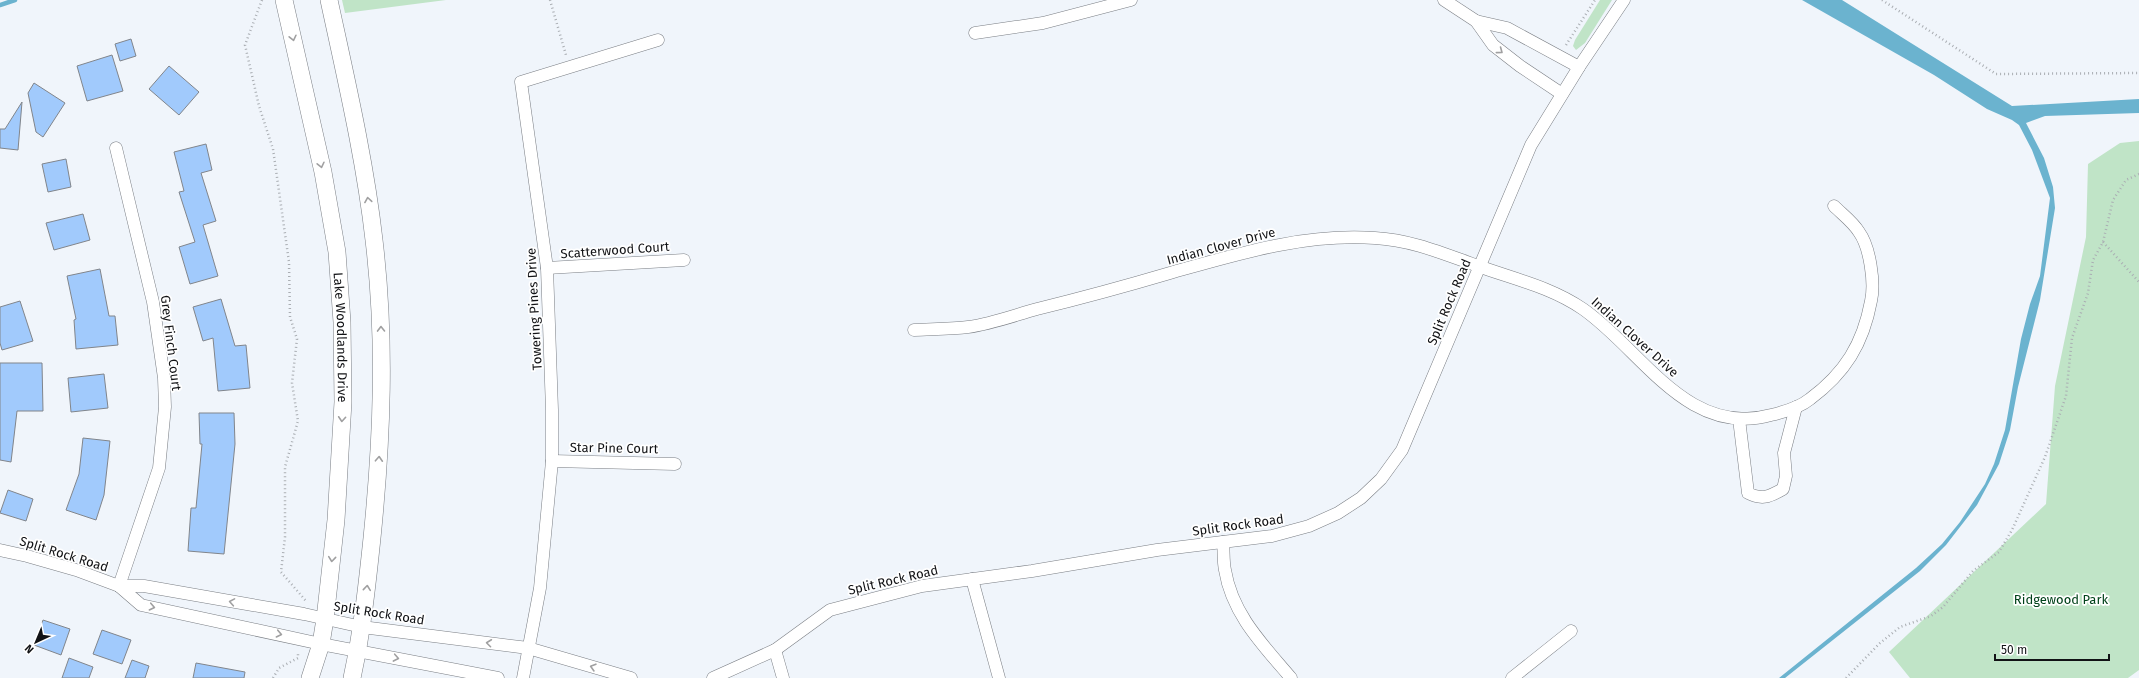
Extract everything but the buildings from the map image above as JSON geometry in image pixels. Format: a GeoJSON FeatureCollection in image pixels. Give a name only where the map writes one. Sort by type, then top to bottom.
{"type":"FeatureCollection","features":[{"type":"Feature","properties":{"kind":"main road","name":"Lake Woodlands Drive"},"geometry":{"type":"LineString","coordinates":[[284,0],[323,172],[337,252],[341,315],[343,402],[336,520],[321,644],[310,678]]}},
{"type":"Feature","properties":{"kind":"main road"},"geometry":{"type":"LineString","coordinates":[[329,0],[363,170],[374,240],[381,324],[382,410],[378,480],[362,627],[352,678]]}},
{"type":"Feature","properties":{"kind":"street"},"geometry":{"type":"LineString","coordinates":[[975,33],[1043,23],[1131,0]]}},
{"type":"Feature","properties":{"kind":"street"},"geometry":{"type":"LineString","coordinates":[[1444,0],[1476,21],[1507,28],[1579,67]]}},
{"type":"Feature","properties":{"kind":"street","name":"Split Rock Road"},"geometry":{"type":"LineString","coordinates":[[713,678],[775,650],[830,610],[922,586],[1032,571],[1157,550],[1272,536],[1309,526],[1338,513],[1361,498],[1381,479],[1402,450],[1531,145],[1579,67],[1624,0]]}},
{"type":"Feature","properties":{"kind":"street"},"geometry":{"type":"LineString","coordinates":[[1476,21],[1493,45],[1520,66],[1562,94]]}},
{"type":"Feature","properties":{"kind":"street","name":"Towering Pines Drive"},"geometry":{"type":"LineString","coordinates":[[523,678],[540,588],[552,461],[550,332],[547,268],[521,82],[658,40]]}},
{"type":"Feature","properties":{"kind":"street","name":"Grey Finch Court"},"geometry":{"type":"LineString","coordinates":[[116,148],[153,302],[164,378],[165,408],[159,468],[120,586]]}},
{"type":"Feature","properties":{"kind":"street","name":"Indian Clover Drive"},"geometry":{"type":"LineString","coordinates":[[914,330],[969,327],[1117,289],[1253,249],[1331,237],[1377,238],[1405,242],[1440,251],[1480,267],[1521,279],[1556,294],[1582,309],[1608,329],[1677,393],[1697,406],[1721,418],[1761,418],[1805,403],[1822,390],[1840,374],[1853,354],[1865,327],[1872,296],[1871,264],[1860,233],[1834,206]]}},
{"type":"Feature","properties":{"kind":"street","name":"Scatterwood Court"},"geometry":{"type":"LineString","coordinates":[[547,268],[684,260]]}},
{"type":"Feature","properties":{"kind":"street"},"geometry":{"type":"LineString","coordinates":[[1739,419],[1748,493],[1758,498],[1767,498],[1783,489],[1786,476],[1784,453],[1796,407]]}},
{"type":"Feature","properties":{"kind":"street","name":"Star Pine Court"},"geometry":{"type":"LineString","coordinates":[[552,461],[675,464]]}},
{"type":"Feature","properties":{"kind":"street"},"geometry":{"type":"LineString","coordinates":[[1223,542],[1224,570],[1232,599],[1250,630],[1290,678]]}},
{"type":"Feature","properties":{"kind":"street","name":"Split Rock Road"},"geometry":{"type":"LineString","coordinates":[[0,550],[76,570],[120,586],[144,586],[304,614],[362,627],[528,648],[631,678]]}},
{"type":"Feature","properties":{"kind":"street"},"geometry":{"type":"LineString","coordinates":[[972,579],[999,678]]}},
{"type":"Feature","properties":{"kind":"street","name":"Split Rock Road"},"geometry":{"type":"LineString","coordinates":[[120,586],[141,605],[321,644],[498,678]]}},
{"type":"Feature","properties":{"kind":"street"},"geometry":{"type":"LineString","coordinates":[[1512,678],[1571,631]]}},
{"type":"Feature","properties":{"kind":"street"},"geometry":{"type":"LineString","coordinates":[[775,650],[783,678]]}},
{"type":"Feature","properties":{"kind":"path"},"geometry":{"type":"LineString","coordinates":[[262,0],[245,45],[259,106],[272,149],[289,262],[290,317],[297,339],[292,383],[298,421],[286,467],[285,537],[281,572],[307,602],[304,614]]}},
{"type":"Feature","properties":{"kind":"path"},"geometry":{"type":"LineString","coordinates":[[550,0],[569,67]]}},
{"type":"Feature","properties":{"kind":"path"},"geometry":{"type":"LineString","coordinates":[[1559,55],[1595,0]]}},
{"type":"Feature","properties":{"kind":"path"},"geometry":{"type":"LineString","coordinates":[[1882,0],[1996,74],[2139,73]]}},
{"type":"Feature","properties":{"kind":"path"},"geometry":{"type":"LineString","coordinates":[[1846,678],[1880,643],[1900,627],[1931,616],[1943,607],[1973,571],[1999,552],[2012,530],[2045,458],[2066,396],[2072,338],[2088,293],[2092,260],[2103,242],[2113,200],[2126,180],[2139,174]]}},
{"type":"Feature","properties":{"kind":"path"},"geometry":{"type":"LineString","coordinates":[[2103,242],[2139,282]]}},
{"type":"Feature","properties":{"kind":"path"},"geometry":{"type":"LineString","coordinates":[[274,678],[279,668],[298,658],[300,639]]}},
{"type":"Feature","properties":{"kind":"green space"},"geometry":{"type":"Polygon","coordinates":[[[342,0],[446,0],[345,13],[342,0]]]}},
{"type":"Feature","properties":{"kind":"green space"},"geometry":{"type":"Polygon","coordinates":[[[1600,0],[1612,0],[1585,43],[1576,50],[1573,46],[1575,40],[1600,0]]]}},
{"type":"Feature","properties":{"kind":"green space","name":"Ridgewood Park"},"geometry":{"type":"Polygon","coordinates":[[[2139,141],[2139,670],[2128,678],[1910,678],[1889,652],[2046,504],[2055,386],[2086,237],[2088,164],[2120,143],[2139,141]]]}},
{"type":"Feature","properties":{"kind":"water"},"geometry":{"type":"Polygon","coordinates":[[[1802,0],[1842,0],[2012,106],[2139,99],[2139,113],[2045,116],[2026,123],[2044,158],[2053,187],[2055,208],[2040,300],[2018,387],[2010,430],[1999,464],[1977,505],[1946,545],[1920,571],[1785,678],[1779,678],[1916,568],[1942,544],[1960,522],[1985,484],[1994,464],[2005,430],[2021,339],[2030,304],[2040,276],[2050,198],[2032,150],[2019,125],[2012,120],[1987,109],[1934,75],[1802,0]]]}},
{"type":"Feature","properties":{"kind":"waterway"},"geometry":{"type":"LineString","coordinates":[[0,5],[15,0]]}}]}
